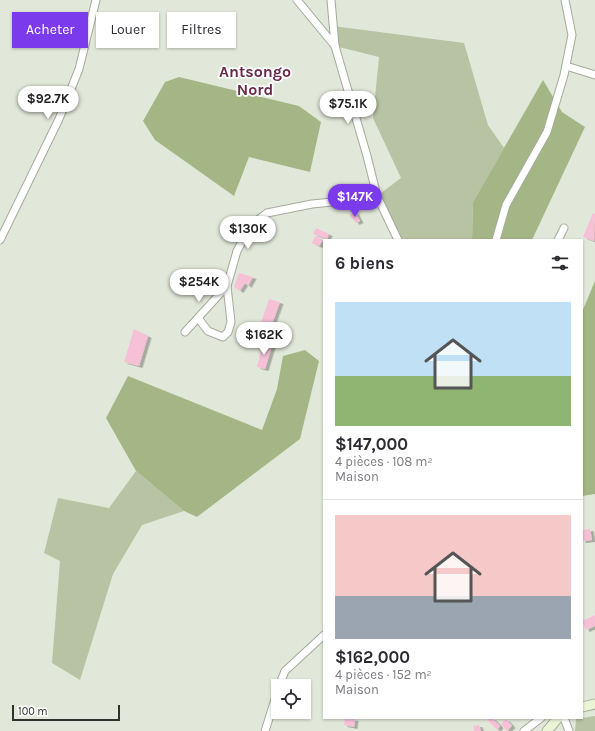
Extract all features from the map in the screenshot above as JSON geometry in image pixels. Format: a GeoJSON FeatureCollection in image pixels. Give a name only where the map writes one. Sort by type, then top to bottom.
{"type":"FeatureCollection","features":[{"type":"Feature","properties":{"kind":"main road"},"geometry":{"type":"LineString","coordinates":[[583,706],[595,704]]}},
{"type":"Feature","properties":{"kind":"main road"},"geometry":{"type":"LineString","coordinates":[[547,731],[557,719]]}},
{"type":"Feature","properties":{"kind":"street"},"geometry":{"type":"LineString","coordinates":[[0,240],[59,119],[79,69],[96,0]]}},
{"type":"Feature","properties":{"kind":"street"},"geometry":{"type":"LineString","coordinates":[[297,0],[335,46]]}},
{"type":"Feature","properties":{"kind":"street"},"geometry":{"type":"LineString","coordinates":[[331,0],[335,46],[368,156],[377,196],[398,239]]}},
{"type":"Feature","properties":{"kind":"street"},"geometry":{"type":"LineString","coordinates":[[496,239],[506,205],[548,132],[566,66],[572,35],[565,0]]}},
{"type":"Feature","properties":{"kind":"street"},"geometry":{"type":"LineString","coordinates":[[566,66],[595,75]]}},
{"type":"Feature","properties":{"kind":"street"},"geometry":{"type":"LineString","coordinates":[[198,318],[208,330],[223,337],[228,332],[231,322],[227,286],[237,251],[251,225],[267,213],[312,204],[377,196]]}},
{"type":"Feature","properties":{"kind":"street"},"geometry":{"type":"LineString","coordinates":[[558,239],[564,228]]}},
{"type":"Feature","properties":{"kind":"street"},"geometry":{"type":"LineString","coordinates":[[185,332],[227,286]]}},
{"type":"Feature","properties":{"kind":"street"},"geometry":{"type":"LineString","coordinates":[[282,679],[285,671],[323,637]]}},
{"type":"Feature","properties":{"kind":"street"},"geometry":{"type":"LineString","coordinates":[[265,731],[271,712]]}},
{"type":"Feature","properties":{"kind":"street"},"geometry":{"type":"LineString","coordinates":[[524,731],[539,719]]}},
{"type":"Feature","properties":{"kind":"street"},"geometry":{"type":"LineString","coordinates":[[564,719],[569,731]]}},
{"type":"Feature","properties":{"kind":"green space"},"geometry":{"type":"Polygon","coordinates":[[[333,26],[464,43],[488,125],[504,148],[473,202],[472,239],[398,239],[377,196],[401,178],[373,118],[379,57],[335,46],[333,26]]]}},
{"type":"Feature","properties":{"kind":"green space"},"geometry":{"type":"Polygon","coordinates":[[[179,77],[299,106],[321,122],[310,172],[249,157],[234,196],[155,140],[143,121],[165,82],[179,77]]]}},
{"type":"Feature","properties":{"kind":"green space"},"geometry":{"type":"Polygon","coordinates":[[[543,80],[562,112],[585,127],[532,239],[472,239],[473,202],[543,80]]]}},
{"type":"Feature","properties":{"kind":"green space"},"geometry":{"type":"Polygon","coordinates":[[[595,281],[595,494],[583,496],[583,310],[595,281]]]}},
{"type":"Feature","properties":{"kind":"green space"},"geometry":{"type":"Polygon","coordinates":[[[305,350],[319,361],[300,439],[197,517],[184,511],[136,471],[106,418],[128,376],[262,430],[277,389],[283,356],[305,350]]]}},
{"type":"Feature","properties":{"kind":"green space"},"geometry":{"type":"Polygon","coordinates":[[[136,471],[184,511],[142,525],[113,574],[80,680],[52,663],[60,561],[44,553],[58,498],[109,508],[136,471]]]}},
{"type":"Feature","properties":{"kind":"green space"},"geometry":{"type":"Polygon","coordinates":[[[595,716],[595,731],[575,731],[576,719],[595,716]]]}},
{"type":"Feature","properties":{"kind":"building"},"geometry":{"type":"Polygon","coordinates":[[[355,212],[360,221],[356,223],[350,215],[355,212]]]}},
{"type":"Feature","properties":{"kind":"building"},"geometry":{"type":"Polygon","coordinates":[[[593,213],[595,214],[594,241],[583,237],[593,213]]]}},
{"type":"Feature","properties":{"kind":"building"},"geometry":{"type":"Polygon","coordinates":[[[316,228],[329,234],[327,239],[313,234],[316,228]]]}},
{"type":"Feature","properties":{"kind":"building"},"geometry":{"type":"Polygon","coordinates":[[[315,236],[323,240],[319,246],[312,243],[315,236]]]}},
{"type":"Feature","properties":{"kind":"building"},"geometry":{"type":"Polygon","coordinates":[[[239,273],[253,277],[248,286],[245,283],[240,291],[234,287],[239,273]]]}},
{"type":"Feature","properties":{"kind":"building"},"geometry":{"type":"Polygon","coordinates":[[[269,299],[280,302],[268,335],[258,332],[269,299]]]}},
{"type":"Feature","properties":{"kind":"building"},"geometry":{"type":"Polygon","coordinates":[[[134,329],[148,336],[139,366],[124,362],[134,329]]]}},
{"type":"Feature","properties":{"kind":"building"},"geometry":{"type":"Polygon","coordinates":[[[263,343],[272,346],[265,369],[257,367],[263,343]]]}},
{"type":"Feature","properties":{"kind":"building"},"geometry":{"type":"Polygon","coordinates":[[[590,529],[592,540],[583,541],[583,530],[590,529]]]}},
{"type":"Feature","properties":{"kind":"building"},"geometry":{"type":"Polygon","coordinates":[[[595,615],[595,626],[586,630],[583,621],[595,615]]]}},
{"type":"Feature","properties":{"kind":"building"},"geometry":{"type":"Polygon","coordinates":[[[345,719],[355,719],[354,727],[344,725],[345,719]]]}},
{"type":"Feature","properties":{"kind":"building"},"geometry":{"type":"Polygon","coordinates":[[[487,719],[493,719],[500,726],[497,730],[487,719]]]}},
{"type":"Feature","properties":{"kind":"building"},"geometry":{"type":"Polygon","coordinates":[[[506,719],[512,726],[507,731],[501,724],[506,719]]]}},
{"type":"Feature","properties":{"kind":"building"},"geometry":{"type":"Polygon","coordinates":[[[479,725],[481,731],[474,731],[473,726],[479,725]]]}},
{"type":"Feature","properties":{"kind":"district","name":"Antsongo Nord"},"geometry":{"type":"Point","coordinates":[255,80]}}]}
